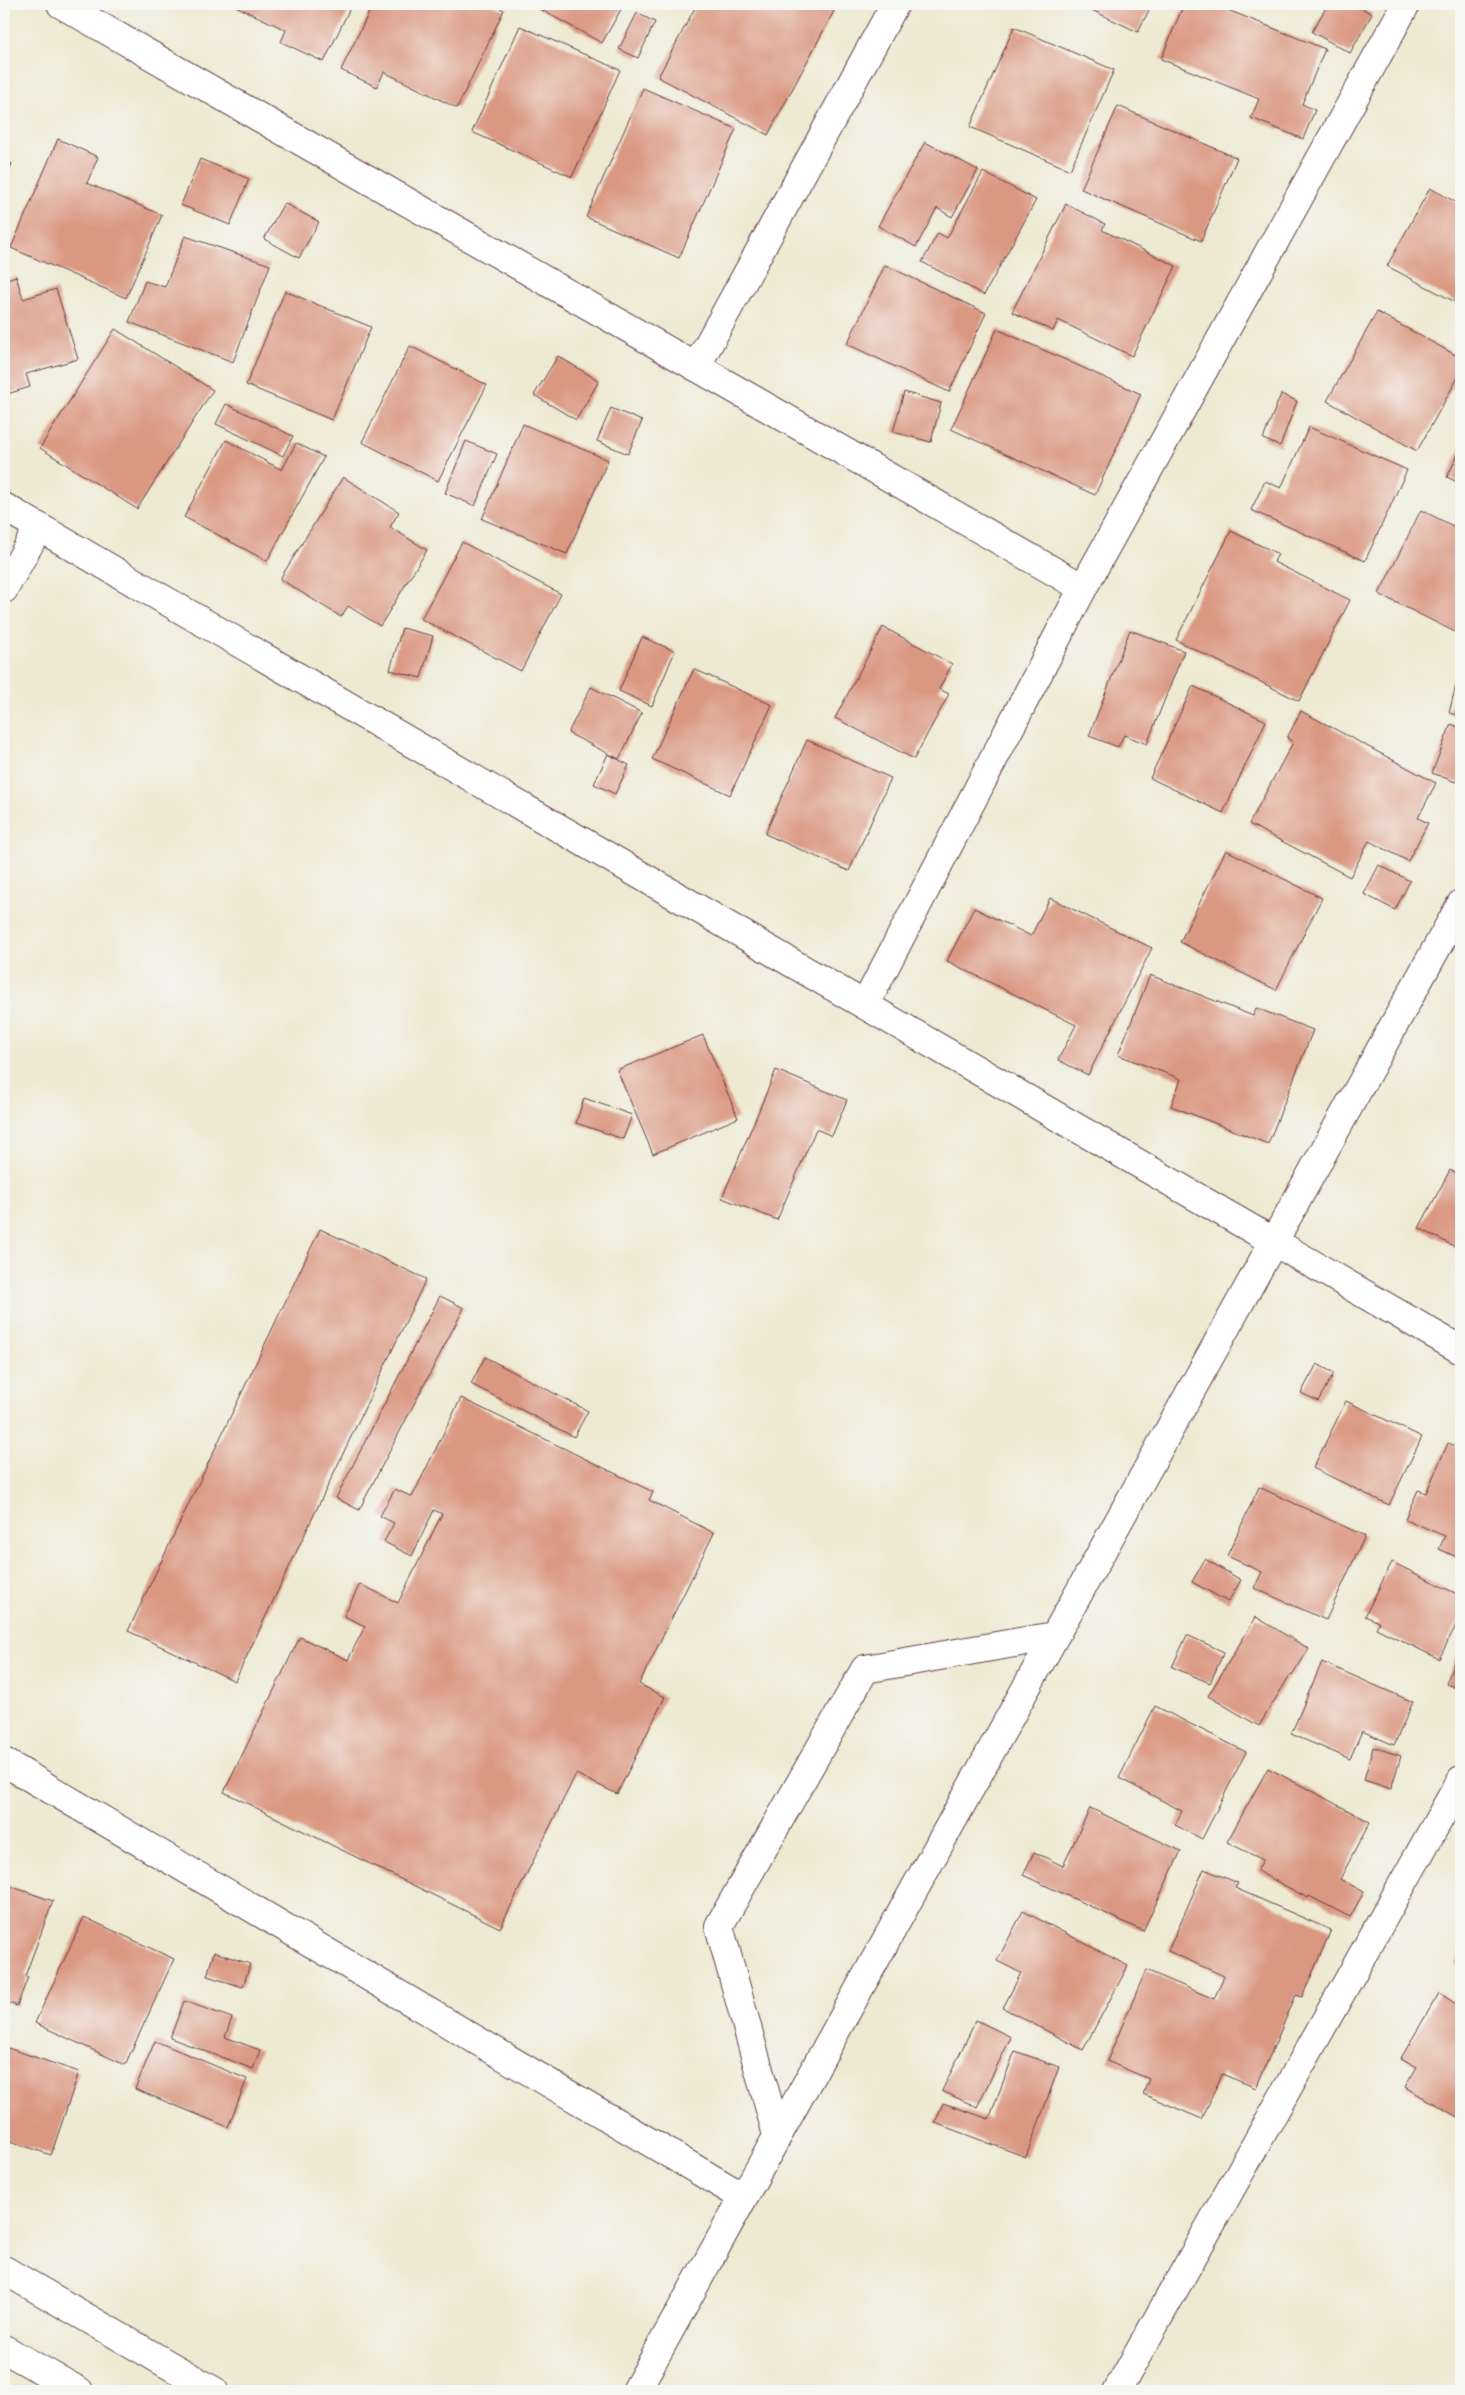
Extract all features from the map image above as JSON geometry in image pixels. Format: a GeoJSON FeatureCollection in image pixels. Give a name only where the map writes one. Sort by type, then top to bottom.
{"type":"FeatureCollection","features":[{"type":"Feature","properties":{"kind":"street"},"geometry":{"type":"LineString","coordinates":[[61,4],[1083,588]]}},
{"type":"Feature","properties":{"kind":"street"},"geometry":{"type":"LineString","coordinates":[[696,367],[895,4]]}},
{"type":"Feature","properties":{"kind":"street"},"geometry":{"type":"LineString","coordinates":[[865,1005],[1083,588],[1406,4]]}},
{"type":"Feature","properties":{"kind":"street"},"geometry":{"type":"LineString","coordinates":[[4,507],[1461,1350]]}},
{"type":"Feature","properties":{"kind":"street"},"geometry":{"type":"LineString","coordinates":[[4,589],[39,527]]}},
{"type":"Feature","properties":{"kind":"street"},"geometry":{"type":"LineString","coordinates":[[636,2391],[1461,904]]}},
{"type":"Feature","properties":{"kind":"street"},"geometry":{"type":"LineString","coordinates":[[777,2135],[719,1926],[865,1669],[1054,1636]]}},
{"type":"Feature","properties":{"kind":"street"},"geometry":{"type":"LineString","coordinates":[[4,1762],[743,2197]]}},
{"type":"Feature","properties":{"kind":"street"},"geometry":{"type":"LineString","coordinates":[[1117,2391],[1461,1780]]}},
{"type":"Feature","properties":{"kind":"street"},"geometry":{"type":"LineString","coordinates":[[4,2270],[214,2391]]}},
{"type":"Feature","properties":{"kind":"street"},"geometry":{"type":"LineString","coordinates":[[4,2349],[79,2391]]}},
{"type":"Feature","properties":{"kind":"building"},"geometry":{"type":"Polygon","coordinates":[[[231,4],[352,4],[324,62],[281,42],[286,30],[231,4]]]}},
{"type":"Feature","properties":{"kind":"building"},"geometry":{"type":"Polygon","coordinates":[[[373,4],[492,4],[504,10],[457,108],[384,72],[377,87],[341,70],[373,4]]]}},
{"type":"Feature","properties":{"kind":"building"},"geometry":{"type":"Polygon","coordinates":[[[538,4],[624,4],[602,43],[536,7],[538,4]]]}},
{"type":"Feature","properties":{"kind":"building"},"geometry":{"type":"Polygon","coordinates":[[[647,4],[660,4],[657,9],[647,4]]]}},
{"type":"Feature","properties":{"kind":"building"},"geometry":{"type":"Polygon","coordinates":[[[697,4],[821,4],[834,11],[768,135],[658,77],[697,4]]]}},
{"type":"Feature","properties":{"kind":"building"},"geometry":{"type":"Polygon","coordinates":[[[1079,4],[1152,4],[1138,32],[1079,4]]]}},
{"type":"Feature","properties":{"kind":"building"},"geometry":{"type":"Polygon","coordinates":[[[1184,4],[1213,4],[1325,49],[1302,104],[1315,110],[1303,139],[1251,118],[1259,99],[1161,59],[1184,4]]]}},
{"type":"Feature","properties":{"kind":"building"},"geometry":{"type":"Polygon","coordinates":[[[1328,4],[1354,4],[1372,14],[1350,53],[1312,32],[1328,4]]]}},
{"type":"Feature","properties":{"kind":"building"},"geometry":{"type":"Polygon","coordinates":[[[637,13],[655,22],[638,58],[619,49],[637,13]]]}},
{"type":"Feature","properties":{"kind":"building"},"geometry":{"type":"Polygon","coordinates":[[[520,26],[620,70],[572,177],[472,132],[520,26]]]}},
{"type":"Feature","properties":{"kind":"building"},"geometry":{"type":"Polygon","coordinates":[[[1014,27],[1114,70],[1070,170],[970,127],[1014,27]]]}},
{"type":"Feature","properties":{"kind":"building"},"geometry":{"type":"Polygon","coordinates":[[[643,88],[736,129],[679,258],[586,217],[643,88]]]}},
{"type":"Feature","properties":{"kind":"building"},"geometry":{"type":"Polygon","coordinates":[[[1118,106],[1237,158],[1201,241],[1081,189],[1118,106]]]}},
{"type":"Feature","properties":{"kind":"building"},"geometry":{"type":"Polygon","coordinates":[[[58,139],[98,157],[87,183],[162,215],[126,298],[11,248],[58,139]]]}},
{"type":"Feature","properties":{"kind":"building"},"geometry":{"type":"Polygon","coordinates":[[[925,142],[978,170],[952,217],[937,208],[916,247],[878,226],[925,142]]]}},
{"type":"Feature","properties":{"kind":"building"},"geometry":{"type":"Polygon","coordinates":[[[4,159],[12,164],[4,180],[4,159]]]}},
{"type":"Feature","properties":{"kind":"building"},"geometry":{"type":"Polygon","coordinates":[[[200,159],[249,179],[230,225],[181,205],[200,159]]]}},
{"type":"Feature","properties":{"kind":"building"},"geometry":{"type":"Polygon","coordinates":[[[983,172],[1036,200],[984,295],[922,262],[938,233],[947,238],[983,172]]]}},
{"type":"Feature","properties":{"kind":"building"},"geometry":{"type":"Polygon","coordinates":[[[1430,188],[1461,205],[1461,305],[1387,266],[1430,188]]]}},
{"type":"Feature","properties":{"kind":"building"},"geometry":{"type":"Polygon","coordinates":[[[284,203],[319,222],[299,258],[264,239],[284,203]]]}},
{"type":"Feature","properties":{"kind":"building"},"geometry":{"type":"Polygon","coordinates":[[[1066,204],[1105,224],[1102,230],[1176,266],[1132,356],[1058,320],[1053,331],[1012,312],[1066,204]]]}},
{"type":"Feature","properties":{"kind":"building"},"geometry":{"type":"Polygon","coordinates":[[[185,236],[270,265],[233,362],[129,322],[145,281],[165,287],[185,236]]]}},
{"type":"Feature","properties":{"kind":"building"},"geometry":{"type":"Polygon","coordinates":[[[885,265],[986,313],[949,392],[847,344],[885,265]]]}},
{"type":"Feature","properties":{"kind":"building"},"geometry":{"type":"Polygon","coordinates":[[[16,276],[23,299],[56,289],[78,359],[26,374],[30,387],[4,395],[4,280],[16,276]]]}},
{"type":"Feature","properties":{"kind":"building"},"geometry":{"type":"Polygon","coordinates":[[[285,291],[371,327],[332,420],[246,385],[285,291]]]}},
{"type":"Feature","properties":{"kind":"building"},"geometry":{"type":"Polygon","coordinates":[[[1377,312],[1461,358],[1461,372],[1417,451],[1327,401],[1377,312]]]}},
{"type":"Feature","properties":{"kind":"building"},"geometry":{"type":"Polygon","coordinates":[[[115,329],[213,390],[137,509],[40,448],[115,329]]]}},
{"type":"Feature","properties":{"kind":"building"},"geometry":{"type":"Polygon","coordinates":[[[997,329],[1141,394],[1095,495],[951,429],[997,329]]]}},
{"type":"Feature","properties":{"kind":"building"},"geometry":{"type":"Polygon","coordinates":[[[410,346],[487,385],[438,481],[362,442],[410,346]]]}},
{"type":"Feature","properties":{"kind":"building"},"geometry":{"type":"Polygon","coordinates":[[[558,356],[599,381],[576,420],[534,395],[558,356]]]}},
{"type":"Feature","properties":{"kind":"building"},"geometry":{"type":"Polygon","coordinates":[[[904,392],[941,403],[931,442],[893,432],[904,392]]]}},
{"type":"Feature","properties":{"kind":"building"},"geometry":{"type":"Polygon","coordinates":[[[1281,394],[1297,401],[1280,446],[1263,439],[1281,394]]]}},
{"type":"Feature","properties":{"kind":"building"},"geometry":{"type":"Polygon","coordinates":[[[226,404],[293,436],[283,456],[216,424],[226,404]]]}},
{"type":"Feature","properties":{"kind":"building"},"geometry":{"type":"Polygon","coordinates":[[[611,408],[642,421],[628,454],[597,441],[611,408]]]}},
{"type":"Feature","properties":{"kind":"building"},"geometry":{"type":"Polygon","coordinates":[[[523,424],[608,460],[567,554],[482,519],[523,424]]]}},
{"type":"Feature","properties":{"kind":"building"},"geometry":{"type":"Polygon","coordinates":[[[1309,427],[1407,470],[1365,561],[1251,510],[1265,481],[1281,488],[1309,427]]]}},
{"type":"Feature","properties":{"kind":"building"},"geometry":{"type":"Polygon","coordinates":[[[226,440],[282,470],[296,443],[324,457],[267,561],[184,517],[226,440]]]}},
{"type":"Feature","properties":{"kind":"building"},"geometry":{"type":"Polygon","coordinates":[[[466,441],[497,454],[475,506],[445,493],[466,441]]]}},
{"type":"Feature","properties":{"kind":"building"},"geometry":{"type":"Polygon","coordinates":[[[1461,448],[1461,484],[1447,477],[1461,448]]]}},
{"type":"Feature","properties":{"kind":"building"},"geometry":{"type":"Polygon","coordinates":[[[343,477],[399,512],[390,527],[427,550],[380,626],[348,606],[341,617],[280,579],[343,477]]]}},
{"type":"Feature","properties":{"kind":"building"},"geometry":{"type":"Polygon","coordinates":[[[1421,510],[1461,530],[1461,635],[1379,594],[1421,510]]]}},
{"type":"Feature","properties":{"kind":"building"},"geometry":{"type":"Polygon","coordinates":[[[1231,531],[1278,554],[1274,562],[1350,600],[1299,701],[1176,640],[1231,531]]]}},
{"type":"Feature","properties":{"kind":"building"},"geometry":{"type":"Polygon","coordinates":[[[462,542],[561,594],[521,671],[421,619],[462,542]]]}},
{"type":"Feature","properties":{"kind":"building"},"geometry":{"type":"Polygon","coordinates":[[[883,627],[952,664],[939,689],[949,694],[914,759],[835,718],[883,627]]]}},
{"type":"Feature","properties":{"kind":"building"},"geometry":{"type":"Polygon","coordinates":[[[402,628],[433,636],[421,678],[390,670],[402,628]]]}},
{"type":"Feature","properties":{"kind":"building"},"geometry":{"type":"Polygon","coordinates":[[[1130,630],[1184,651],[1147,744],[1124,735],[1118,747],[1089,736],[1130,630]]]}},
{"type":"Feature","properties":{"kind":"building"},"geometry":{"type":"Polygon","coordinates":[[[642,637],[675,651],[652,706],[619,691],[642,637]]]}},
{"type":"Feature","properties":{"kind":"building"},"geometry":{"type":"Polygon","coordinates":[[[1461,665],[1461,716],[1449,713],[1461,665]]]}},
{"type":"Feature","properties":{"kind":"building"},"geometry":{"type":"Polygon","coordinates":[[[694,669],[772,705],[730,795],[652,759],[694,669]]]}},
{"type":"Feature","properties":{"kind":"building"},"geometry":{"type":"Polygon","coordinates":[[[1193,686],[1266,721],[1223,813],[1150,778],[1193,686]]]}},
{"type":"Feature","properties":{"kind":"building"},"geometry":{"type":"Polygon","coordinates":[[[591,687],[642,713],[619,759],[568,733],[591,687]]]}},
{"type":"Feature","properties":{"kind":"building"},"geometry":{"type":"Polygon","coordinates":[[[1301,711],[1436,783],[1418,818],[1428,823],[1408,861],[1369,841],[1350,877],[1249,824],[1293,742],[1287,738],[1301,711]]]}},
{"type":"Feature","properties":{"kind":"building"},"geometry":{"type":"Polygon","coordinates":[[[1451,724],[1461,728],[1461,784],[1432,773],[1451,724]]]}},
{"type":"Feature","properties":{"kind":"building"},"geometry":{"type":"Polygon","coordinates":[[[807,740],[891,778],[849,871],[765,834],[807,740]]]}},
{"type":"Feature","properties":{"kind":"building"},"geometry":{"type":"Polygon","coordinates":[[[608,754],[629,765],[615,794],[594,784],[608,754]]]}},
{"type":"Feature","properties":{"kind":"building"},"geometry":{"type":"Polygon","coordinates":[[[1226,850],[1322,898],[1276,990],[1180,942],[1226,850]]]}},
{"type":"Feature","properties":{"kind":"building"},"geometry":{"type":"Polygon","coordinates":[[[1379,865],[1410,881],[1395,910],[1364,894],[1379,865]]]}},
{"type":"Feature","properties":{"kind":"building"},"geometry":{"type":"Polygon","coordinates":[[[1050,898],[1152,948],[1088,1075],[1058,1060],[1076,1025],[947,961],[974,908],[1031,936],[1050,898]]]}},
{"type":"Feature","properties":{"kind":"building"},"geometry":{"type":"Polygon","coordinates":[[[1150,975],[1253,1016],[1256,1008],[1313,1030],[1268,1144],[1171,1106],[1181,1079],[1118,1055],[1150,975]]]}},
{"type":"Feature","properties":{"kind":"building"},"geometry":{"type":"Polygon","coordinates":[[[703,1035],[738,1118],[653,1154],[617,1070],[703,1035]]]}},
{"type":"Feature","properties":{"kind":"building"},"geometry":{"type":"Polygon","coordinates":[[[776,1070],[847,1100],[832,1136],[816,1129],[777,1220],[722,1198],[776,1070]]]}},
{"type":"Feature","properties":{"kind":"building"},"geometry":{"type":"Polygon","coordinates":[[[584,1098],[632,1115],[623,1139],[576,1123],[584,1098]]]}},
{"type":"Feature","properties":{"kind":"building"},"geometry":{"type":"Polygon","coordinates":[[[1461,1163],[1461,1250],[1419,1228],[1450,1170],[1456,1173],[1461,1163]]]}},
{"type":"Feature","properties":{"kind":"building"},"geometry":{"type":"Polygon","coordinates":[[[320,1229],[426,1279],[235,1681],[128,1631],[320,1229]]]}},
{"type":"Feature","properties":{"kind":"building"},"geometry":{"type":"Polygon","coordinates":[[[440,1296],[464,1308],[359,1510],[336,1498],[440,1296]]]}},
{"type":"Feature","properties":{"kind":"building"},"geometry":{"type":"Polygon","coordinates":[[[485,1357],[588,1411],[574,1437],[471,1384],[485,1357]]]}},
{"type":"Feature","properties":{"kind":"building"},"geometry":{"type":"Polygon","coordinates":[[[1317,1364],[1334,1373],[1318,1401],[1301,1393],[1317,1364]]]}},
{"type":"Feature","properties":{"kind":"building"},"geometry":{"type":"Polygon","coordinates":[[[461,1398],[653,1492],[649,1500],[714,1533],[639,1684],[665,1697],[617,1794],[576,1774],[500,1928],[224,1792],[300,1637],[348,1660],[365,1626],[344,1616],[360,1584],[398,1603],[442,1514],[434,1510],[412,1556],[384,1542],[394,1523],[380,1516],[395,1489],[412,1497],[461,1398]]]}},
{"type":"Feature","properties":{"kind":"building"},"geometry":{"type":"Polygon","coordinates":[[[1346,1401],[1422,1437],[1389,1505],[1313,1468],[1346,1401]]]}},
{"type":"Feature","properties":{"kind":"building"},"geometry":{"type":"Polygon","coordinates":[[[1448,1443],[1461,1448],[1461,1559],[1439,1549],[1445,1536],[1405,1519],[1418,1490],[1426,1493],[1448,1443]]]}},
{"type":"Feature","properties":{"kind":"building"},"geometry":{"type":"Polygon","coordinates":[[[1259,1487],[1365,1536],[1326,1620],[1254,1588],[1262,1572],[1227,1556],[1259,1487]]]}},
{"type":"Feature","properties":{"kind":"building"},"geometry":{"type":"Polygon","coordinates":[[[1205,1559],[1241,1580],[1228,1602],[1192,1582],[1205,1559]]]}},
{"type":"Feature","properties":{"kind":"building"},"geometry":{"type":"Polygon","coordinates":[[[1392,1562],[1461,1596],[1461,1615],[1439,1659],[1376,1628],[1379,1622],[1365,1616],[1392,1562]]]}},
{"type":"Feature","properties":{"kind":"building"},"geometry":{"type":"Polygon","coordinates":[[[1256,1617],[1309,1649],[1292,1676],[1290,1675],[1259,1726],[1208,1696],[1256,1617]]]}},
{"type":"Feature","properties":{"kind":"building"},"geometry":{"type":"Polygon","coordinates":[[[1187,1635],[1224,1652],[1210,1683],[1172,1667],[1187,1635]]]}},
{"type":"Feature","properties":{"kind":"building"},"geometry":{"type":"Polygon","coordinates":[[[1461,1643],[1461,1690],[1446,1684],[1461,1643]]]}},
{"type":"Feature","properties":{"kind":"building"},"geometry":{"type":"Polygon","coordinates":[[[1322,1662],[1413,1702],[1394,1745],[1362,1731],[1350,1759],[1291,1734],[1322,1662]]]}},
{"type":"Feature","properties":{"kind":"building"},"geometry":{"type":"Polygon","coordinates":[[[1155,1706],[1246,1752],[1202,1839],[1175,1825],[1182,1811],[1119,1778],[1155,1706]]]}},
{"type":"Feature","properties":{"kind":"building"},"geometry":{"type":"Polygon","coordinates":[[[1373,1747],[1401,1756],[1391,1789],[1364,1780],[1373,1747]]]}},
{"type":"Feature","properties":{"kind":"building"},"geometry":{"type":"Polygon","coordinates":[[[1268,1768],[1370,1822],[1340,1879],[1364,1892],[1350,1917],[1309,1896],[1308,1898],[1257,1871],[1263,1860],[1227,1842],[1268,1768]]]}},
{"type":"Feature","properties":{"kind":"building"},"geometry":{"type":"Polygon","coordinates":[[[1090,1808],[1181,1851],[1143,1931],[1023,1875],[1034,1852],[1063,1866],[1090,1808]]]}},
{"type":"Feature","properties":{"kind":"building"},"geometry":{"type":"Polygon","coordinates":[[[1204,1869],[1238,1883],[1235,1888],[1331,1930],[1302,1997],[1296,1995],[1256,2088],[1222,2074],[1202,2119],[1143,2094],[1149,2079],[1107,2061],[1146,1970],[1214,1999],[1224,1976],[1168,1951],[1204,1869]]]}},
{"type":"Feature","properties":{"kind":"building"},"geometry":{"type":"Polygon","coordinates":[[[4,1884],[53,1901],[25,1976],[28,1977],[17,2006],[4,2001],[4,1884]]]}},
{"type":"Feature","properties":{"kind":"building"},"geometry":{"type":"Polygon","coordinates":[[[1023,1911],[1128,1966],[1083,2050],[1003,2008],[1021,1973],[997,1961],[1023,1911]]]}},
{"type":"Feature","properties":{"kind":"building"},"geometry":{"type":"Polygon","coordinates":[[[84,1917],[174,1959],[125,2065],[35,2023],[84,1917]]]}},
{"type":"Feature","properties":{"kind":"building"},"geometry":{"type":"Polygon","coordinates":[[[1461,1949],[1461,1967],[1456,1966],[1461,1949]]]}},
{"type":"Feature","properties":{"kind":"building"},"geometry":{"type":"Polygon","coordinates":[[[214,1952],[250,1964],[243,1987],[207,1976],[214,1952]]]}},
{"type":"Feature","properties":{"kind":"building"},"geometry":{"type":"Polygon","coordinates":[[[1439,1993],[1461,2007],[1461,2119],[1405,2087],[1417,2067],[1401,2058],[1439,1993]]]}},
{"type":"Feature","properties":{"kind":"building"},"geometry":{"type":"Polygon","coordinates":[[[184,2001],[232,2018],[225,2037],[260,2050],[253,2069],[170,2038],[184,2001]]]}},
{"type":"Feature","properties":{"kind":"building"},"geometry":{"type":"Polygon","coordinates":[[[976,2020],[1011,2037],[977,2107],[942,2091],[976,2020]]]}},
{"type":"Feature","properties":{"kind":"building"},"geometry":{"type":"Polygon","coordinates":[[[155,2041],[247,2079],[228,2127],[135,2089],[155,2041]]]}},
{"type":"Feature","properties":{"kind":"building"},"geometry":{"type":"Polygon","coordinates":[[[8,2048],[79,2072],[51,2155],[4,2139],[4,2060],[8,2048]]]}},
{"type":"Feature","properties":{"kind":"building"},"geometry":{"type":"Polygon","coordinates":[[[1015,2051],[1059,2067],[1026,2157],[935,2123],[943,2103],[989,2119],[1015,2051]]]}}]}
